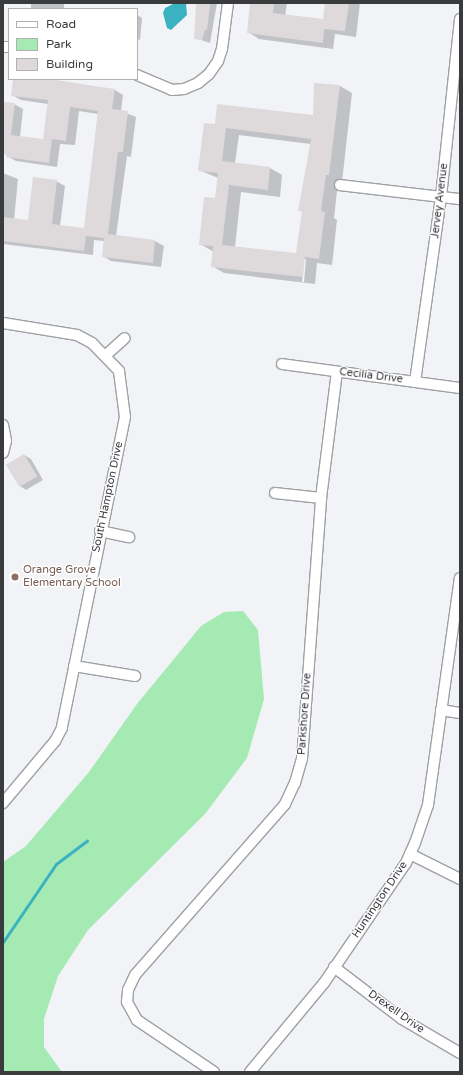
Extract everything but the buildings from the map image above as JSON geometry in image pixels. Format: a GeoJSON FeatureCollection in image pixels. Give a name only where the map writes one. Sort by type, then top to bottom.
{"type":"FeatureCollection","features":[{"type":"Feature","properties":{"kind":"street"},"geometry":{"type":"LineString","coordinates":[[138,75],[172,90],[184,90],[198,83],[209,74],[218,61],[222,49],[228,3]]}},
{"type":"Feature","properties":{"kind":"street","name":"Jervey Avenue"},"geometry":{"type":"LineString","coordinates":[[416,382],[441,197],[460,19]]}},
{"type":"Feature","properties":{"kind":"street"},"geometry":{"type":"LineString","coordinates":[[340,185],[460,200]]}},
{"type":"Feature","properties":{"kind":"street","name":"South Hampton Drive"},"geometry":{"type":"LineString","coordinates":[[3,323],[77,335],[106,355],[119,371],[125,417],[100,531],[62,728],[55,741],[3,803]]}},
{"type":"Feature","properties":{"kind":"street"},"geometry":{"type":"LineString","coordinates":[[106,355],[125,338]]}},
{"type":"Feature","properties":{"kind":"street","name":"Cecilia Drive"},"geometry":{"type":"LineString","coordinates":[[282,364],[460,388]]}},
{"type":"Feature","properties":{"kind":"street","name":"Parkshore Drive"},"geometry":{"type":"LineString","coordinates":[[214,1072],[137,1020],[127,1002],[128,990],[135,975],[285,804],[295,783],[302,759],[321,498],[337,372]]}},
{"type":"Feature","properties":{"kind":"street"},"geometry":{"type":"LineString","coordinates":[[3,425],[6,441],[3,453]]}},
{"type":"Feature","properties":{"kind":"street"},"geometry":{"type":"LineString","coordinates":[[275,493],[321,498]]}},
{"type":"Feature","properties":{"kind":"street"},"geometry":{"type":"LineString","coordinates":[[100,531],[130,537]]}},
{"type":"Feature","properties":{"kind":"street","name":"Huntington Drive"},"geometry":{"type":"LineString","coordinates":[[250,1072],[334,967],[410,854],[428,805],[460,578]]}},
{"type":"Feature","properties":{"kind":"street"},"geometry":{"type":"LineString","coordinates":[[74,666],[135,676]]}},
{"type":"Feature","properties":{"kind":"street"},"geometry":{"type":"LineString","coordinates":[[441,710],[460,713]]}},
{"type":"Feature","properties":{"kind":"street"},"geometry":{"type":"LineString","coordinates":[[410,854],[460,879]]}},
{"type":"Feature","properties":{"kind":"street","name":"Drexell Drive"},"geometry":{"type":"LineString","coordinates":[[334,967],[402,1019],[460,1053]]}},
{"type":"Feature","properties":{"kind":"green space"},"geometry":{"type":"Polygon","coordinates":[[[243,611],[258,630],[264,699],[247,758],[205,814],[88,930],[58,976],[44,1019],[44,1047],[62,1072],[3,1072],[3,862],[26,846],[89,772],[137,704],[201,626],[224,612],[243,611]]]}},
{"type":"Feature","properties":{"kind":"water"},"geometry":{"type":"Polygon","coordinates":[[[175,3],[186,3],[187,15],[171,30],[167,28],[163,13],[165,8],[175,3]]]}},
{"type":"Feature","properties":{"kind":"waterway"},"geometry":{"type":"LineString","coordinates":[[3,942],[56,864],[87,841]]}},
{"type":"Feature","properties":{"kind":"place","name":"Orange Grove Elementary School"},"geometry":{"type":"Point","coordinates":[15,577]}}]}
